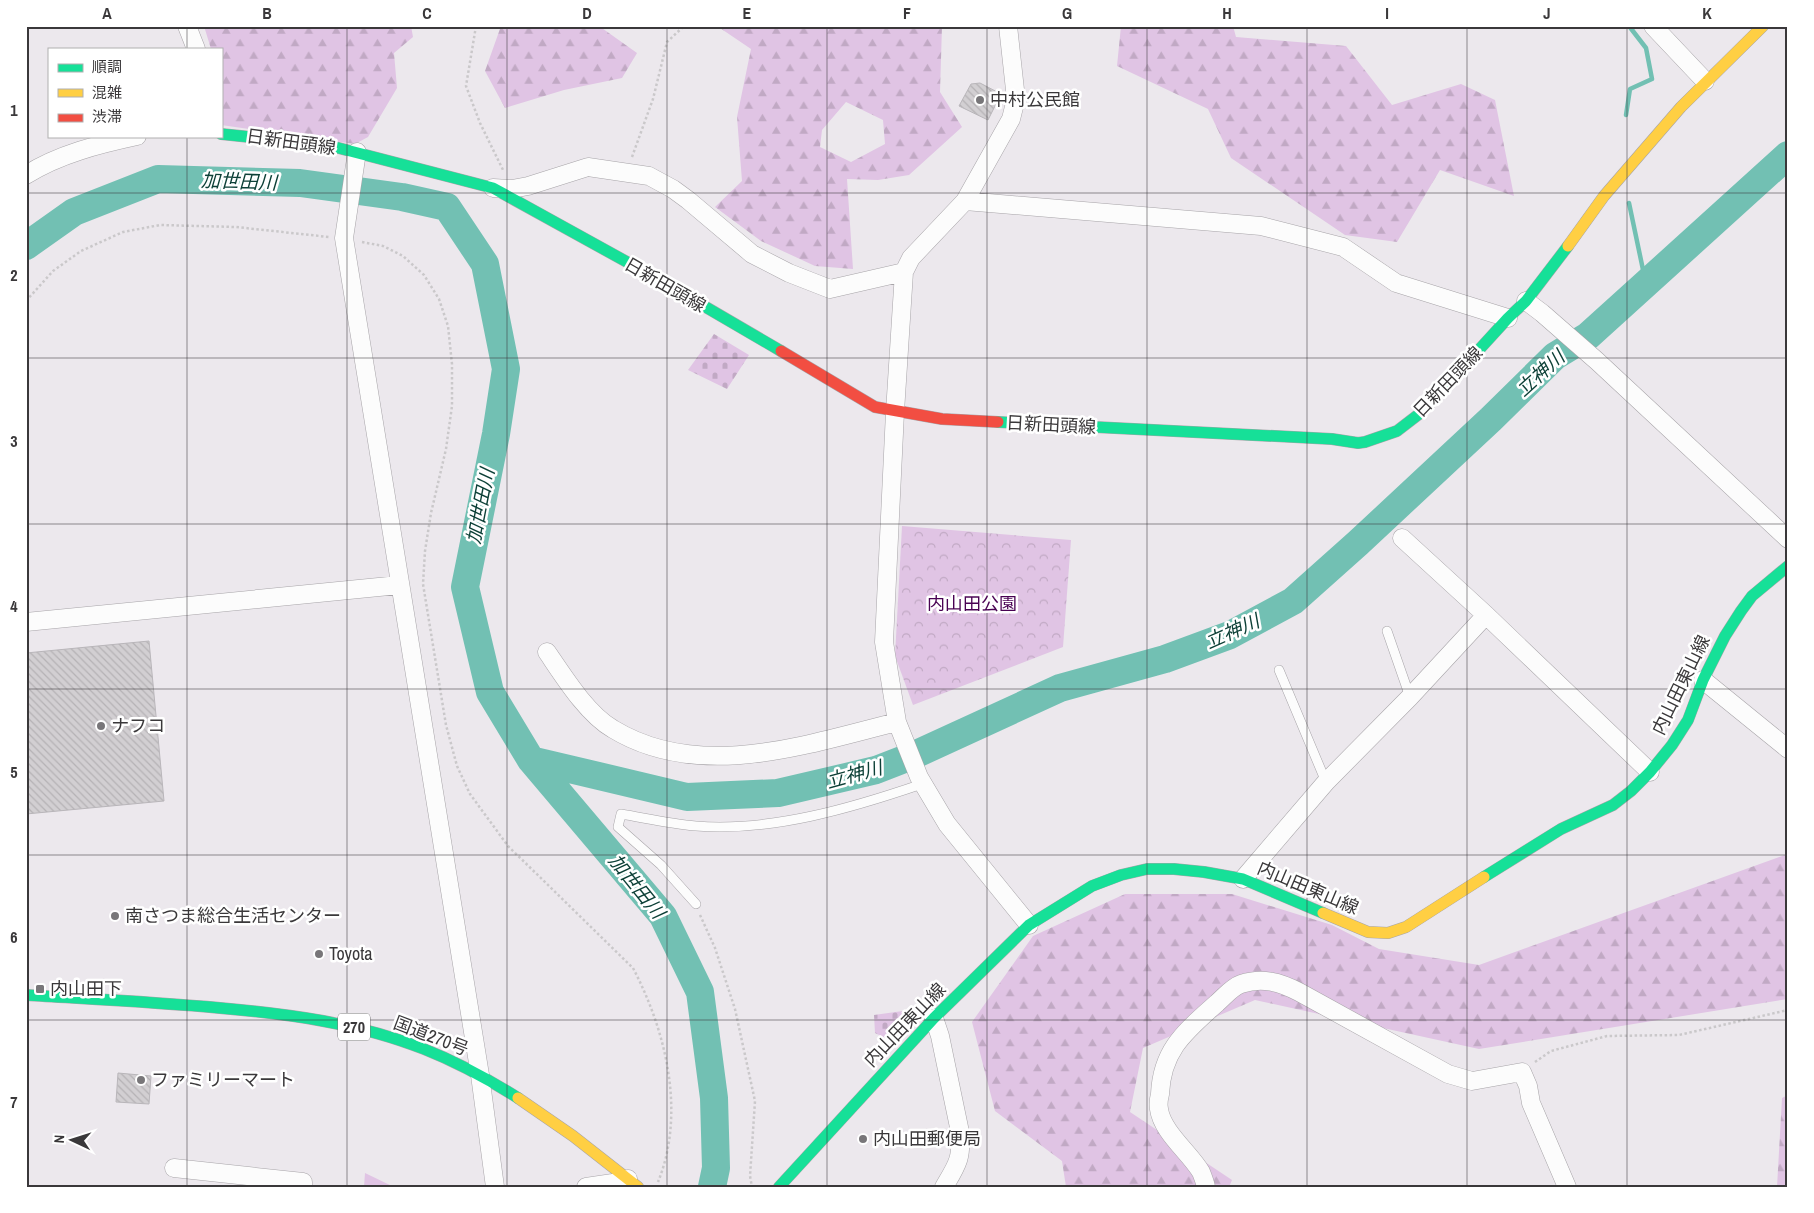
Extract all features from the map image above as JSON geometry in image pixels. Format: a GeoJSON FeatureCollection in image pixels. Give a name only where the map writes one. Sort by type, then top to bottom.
{"type":"FeatureCollection","features":[{"type":"Feature","properties":{"kind":"main road","name":"日新田頭線"},"geometry":{"type":"LineString","coordinates":[[222,134],[317,144],[356,157],[493,188],[656,278],[875,407],[942,419],[1365,442],[1397,430],[1423,411],[1508,318],[1526,301],[1604,196],[1681,106],[1763,26]]}},
{"type":"Feature","properties":{"kind":"main road","name":"内山田東山線"},"geometry":{"type":"LineString","coordinates":[[783,1185],[934,1018],[1029,925],[1063,902],[1092,886],[1121,875],[1147,869],[1204,872],[1243,879],[1368,932],[1388,933],[1406,927],[1561,829],[1612,805],[1631,791],[1650,772],[1672,745],[1688,720],[1725,636],[1741,611],[1752,596],[1788,566]]}},
{"type":"Feature","properties":{"kind":"main road","name":"国道270号"},"geometry":{"type":"LineString","coordinates":[[26,995],[239,1009],[321,1020],[360,1028],[398,1040],[456,1063],[517,1096],[549,1118],[633,1183]]}},
{"type":"Feature","properties":{"kind":"street"},"geometry":{"type":"LineString","coordinates":[[187,26],[196,48]]}},
{"type":"Feature","properties":{"kind":"street"},"geometry":{"type":"LineString","coordinates":[[1008,26],[1016,99],[1011,120],[965,201],[911,258],[904,272],[884,642],[900,728],[921,781],[947,824],[1029,925]]}},
{"type":"Feature","properties":{"kind":"street"},"geometry":{"type":"LineString","coordinates":[[1653,26],[1705,82]]}},
{"type":"Feature","properties":{"kind":"street"},"geometry":{"type":"LineString","coordinates":[[26,175],[70,155],[128,138]]}},
{"type":"Feature","properties":{"kind":"street"},"geometry":{"type":"LineString","coordinates":[[356,157],[344,236],[399,585],[480,1075],[495,1187]]}},
{"type":"Feature","properties":{"kind":"street"},"geometry":{"type":"LineString","coordinates":[[493,188],[512,189],[588,167],[649,176],[673,189],[752,254],[789,273],[830,289],[904,272]]}},
{"type":"Feature","properties":{"kind":"street"},"geometry":{"type":"LineString","coordinates":[[965,201],[1261,226],[1343,247],[1396,282],[1508,318]]}},
{"type":"Feature","properties":{"kind":"street"},"geometry":{"type":"LineString","coordinates":[[1526,301],[1542,312],[1597,361],[1788,539]]}},
{"type":"Feature","properties":{"kind":"street"},"geometry":{"type":"LineString","coordinates":[[1402,538],[1486,615],[1650,772]]}},
{"type":"Feature","properties":{"kind":"street"},"geometry":{"type":"LineString","coordinates":[[26,622],[399,585]]}},
{"type":"Feature","properties":{"kind":"street"},"geometry":{"type":"LineString","coordinates":[[1243,879],[1326,782],[1410,697],[1486,615]]}},
{"type":"Feature","properties":{"kind":"street"},"geometry":{"type":"LineString","coordinates":[[546,652],[583,702],[612,729],[650,746],[690,754],[735,755],[771,751],[900,728]]}},
{"type":"Feature","properties":{"kind":"street"},"geometry":{"type":"LineString","coordinates":[[1704,680],[1788,749]]}},
{"type":"Feature","properties":{"kind":"street"},"geometry":{"type":"LineString","coordinates":[[1206,1187],[1201,1173],[1167,1128],[1159,1110],[1160,1081],[1164,1063],[1190,1027],[1238,985],[1266,980],[1282,983],[1448,1074],[1459,1078],[1472,1081],[1522,1072],[1528,1086],[1531,1103],[1567,1187]]}},
{"type":"Feature","properties":{"kind":"street"},"geometry":{"type":"LineString","coordinates":[[934,1018],[940,1036],[960,1132],[961,1147],[959,1160],[944,1187]]}},
{"type":"Feature","properties":{"kind":"street"},"geometry":{"type":"LineString","coordinates":[[174,1168],[303,1182],[303,1187]]}},
{"type":"Feature","properties":{"kind":"street"},"geometry":{"type":"LineString","coordinates":[[586,1187],[613,1183],[633,1183]]}},
{"type":"Feature","properties":{"kind":"lane"},"geometry":{"type":"LineString","coordinates":[[1386,631],[1410,697]]}},
{"type":"Feature","properties":{"kind":"lane"},"geometry":{"type":"LineString","coordinates":[[1278,670],[1326,782]]}},
{"type":"Feature","properties":{"kind":"lane"},"geometry":{"type":"LineString","coordinates":[[696,904],[661,865],[618,827],[620,814],[695,826],[736,826],[805,818],[867,803],[921,781]]}},
{"type":"Feature","properties":{"kind":"path"},"geometry":{"type":"LineString","coordinates":[[476,26],[466,86],[480,123],[512,189]]}},
{"type":"Feature","properties":{"kind":"path"},"geometry":{"type":"LineString","coordinates":[[626,172],[653,99],[667,42],[684,26]]}},
{"type":"Feature","properties":{"kind":"path"},"geometry":{"type":"LineString","coordinates":[[26,301],[53,271],[81,251],[123,232],[160,225],[236,227],[344,236],[383,246],[403,256],[424,275],[439,299],[448,326],[452,364],[452,406],[446,450],[431,513],[425,551],[424,584],[446,725],[457,766],[470,794],[485,817],[508,846],[633,968],[645,991],[658,1026],[669,1075],[671,1113],[668,1151],[656,1187]]}},
{"type":"Feature","properties":{"kind":"path"},"geometry":{"type":"LineString","coordinates":[[696,904],[715,948],[735,1009],[755,1101],[750,1176],[752,1187]]}},
{"type":"Feature","properties":{"kind":"path"},"geometry":{"type":"LineString","coordinates":[[1522,1072],[1550,1051],[1607,1036],[1679,1035],[1788,1010]]}},
{"type":"Feature","properties":{"kind":"green space"},"geometry":{"type":"Polygon","coordinates":[[[204,26],[411,26],[413,37],[394,53],[397,88],[368,137],[355,144],[222,125],[222,48],[211,48],[204,26]]]}},
{"type":"Feature","properties":{"kind":"green space"},"geometry":{"type":"Polygon","coordinates":[[[501,26],[599,26],[637,53],[622,78],[564,90],[505,108],[485,71],[501,26]]]}},
{"type":"Feature","properties":{"kind":"green space"},"geometry":{"type":"Polygon","coordinates":[[[720,26],[942,26],[940,92],[962,127],[909,175],[878,180],[847,179],[853,269],[815,266],[761,241],[715,207],[742,181],[737,117],[751,49],[720,28],[720,26]],[[846,102],[822,130],[820,147],[851,162],[885,144],[883,120],[846,102]]]}},
{"type":"Feature","properties":{"kind":"green space"},"geometry":{"type":"Polygon","coordinates":[[[1121,26],[1233,26],[1236,37],[1346,46],[1392,105],[1461,84],[1495,100],[1514,196],[1440,170],[1397,242],[1345,235],[1231,158],[1208,109],[1117,66],[1121,26]]]}},
{"type":"Feature","properties":{"kind":"green space"},"geometry":{"type":"Polygon","coordinates":[[[714,334],[749,355],[727,389],[688,370],[714,334]]]}},
{"type":"Feature","properties":{"kind":"green space","name":"内山田公園"},"geometry":{"type":"Polygon","coordinates":[[[902,526],[1071,540],[1063,647],[913,705],[895,656],[902,526]]]}},
{"type":"Feature","properties":{"kind":"green space"},"geometry":{"type":"Polygon","coordinates":[[[1788,854],[1788,999],[1479,1049],[1255,1000],[1143,1048],[1130,1112],[1232,1180],[1229,1187],[1066,1187],[1062,1161],[995,1111],[972,1022],[1033,936],[1125,894],[1232,894],[1332,925],[1379,949],[1479,965],[1788,854]]]}},
{"type":"Feature","properties":{"kind":"green space"},"geometry":{"type":"Polygon","coordinates":[[[924,1008],[931,1010],[898,1044],[875,1033],[874,1015],[924,1008]]]}},
{"type":"Feature","properties":{"kind":"green space"},"geometry":{"type":"Polygon","coordinates":[[[1788,1095],[1788,1187],[1777,1187],[1782,1098],[1788,1095]]]}},
{"type":"Feature","properties":{"kind":"green space"},"geometry":{"type":"Polygon","coordinates":[[[365,1173],[394,1187],[364,1187],[365,1173]]]}},
{"type":"Feature","properties":{"kind":"building","name":"中村公民館"},"geometry":{"type":"Polygon","coordinates":[[[980,83],[1001,94],[988,120],[959,106],[971,84],[980,83]]]}},
{"type":"Feature","properties":{"kind":"building","name":"ナフコ"},"geometry":{"type":"Polygon","coordinates":[[[149,641],[164,801],[26,814],[26,653],[149,641]]]}},
{"type":"Feature","properties":{"kind":"building"},"geometry":{"type":"Polygon","coordinates":[[[118,1073],[151,1076],[149,1104],[116,1102],[118,1073]]]}},
{"type":"Feature","properties":{"kind":"waterway"},"geometry":{"type":"LineString","coordinates":[[1626,115],[1630,89],[1652,79],[1646,48],[1629,26]]}},
{"type":"Feature","properties":{"kind":"waterway","name":"立神川"},"geometry":{"type":"LineString","coordinates":[[531,760],[687,797],[778,793],[876,770],[912,756],[1060,688],[1165,659],[1230,635],[1293,601],[1491,419],[1555,356],[1588,336],[1788,155]]}},
{"type":"Feature","properties":{"kind":"waterway","name":"加世田川"},"geometry":{"type":"LineString","coordinates":[[26,246],[74,212],[158,179],[300,183],[402,197],[447,207],[485,264],[506,369],[496,434],[465,587],[490,692],[531,760],[663,916],[700,992],[714,1098],[716,1168],[712,1187]]}},
{"type":"Feature","properties":{"kind":"waterway"},"geometry":{"type":"LineString","coordinates":[[1629,203],[1646,284]]}},
{"type":"Feature","properties":{"kind":"traffic: fast"},"geometry":{"type":"LineString","coordinates":[[222,134],[327,145],[493,188],[656,278],[781,351]]}},
{"type":"Feature","properties":{"kind":"traffic: fast"},"geometry":{"type":"LineString","coordinates":[[998,422],[1365,442],[1397,431],[1423,411],[1508,318],[1526,301],[1568,246]]}},
{"type":"Feature","properties":{"kind":"traffic: fast"},"geometry":{"type":"LineString","coordinates":[[1484,877],[1561,829],[1613,805],[1631,791],[1650,772],[1672,745],[1688,720],[1703,680],[1725,636],[1741,611],[1752,596],[1788,566]]}},
{"type":"Feature","properties":{"kind":"traffic: fast"},"geometry":{"type":"LineString","coordinates":[[779,1187],[934,1018],[1029,925],[1092,886],[1121,875],[1147,869],[1204,872],[1243,879],[1323,913]]}},
{"type":"Feature","properties":{"kind":"traffic: fast"},"geometry":{"type":"LineString","coordinates":[[26,995],[246,1010],[349,1026],[399,1040],[436,1054],[472,1071],[518,1098]]}},
{"type":"Feature","properties":{"kind":"traffic: slow"},"geometry":{"type":"LineString","coordinates":[[1568,246],[1604,196],[1681,107],[1763,26]]}},
{"type":"Feature","properties":{"kind":"traffic: slow"},"geometry":{"type":"LineString","coordinates":[[1323,913],[1368,932],[1388,933],[1406,927],[1484,877]]}},
{"type":"Feature","properties":{"kind":"traffic: slow"},"geometry":{"type":"LineString","coordinates":[[518,1098],[573,1136],[638,1187]]}},
{"type":"Feature","properties":{"kind":"traffic: jam"},"geometry":{"type":"LineString","coordinates":[[781,351],[875,407],[942,419],[998,422]]}},
{"type":"Feature","properties":{"kind":"place","name":"中村公民館"},"geometry":{"type":"Point","coordinates":[980,100]}},
{"type":"Feature","properties":{"kind":"place","name":"ナフコ"},"geometry":{"type":"Point","coordinates":[101,726]}},
{"type":"Feature","properties":{"kind":"place","name":"南さつま総合生活センター"},"geometry":{"type":"Point","coordinates":[115,916]}},
{"type":"Feature","properties":{"kind":"place","name":"Toyota"},"geometry":{"type":"Point","coordinates":[319,954]}},
{"type":"Feature","properties":{"kind":"place","name":"内山田下"},"geometry":{"type":"Point","coordinates":[40,989]}},
{"type":"Feature","properties":{"kind":"place","name":"ファミリーマート"},"geometry":{"type":"Point","coordinates":[141,1080]}},
{"type":"Feature","properties":{"kind":"place","name":"内山田郵便局"},"geometry":{"type":"Point","coordinates":[863,1139]}}]}
